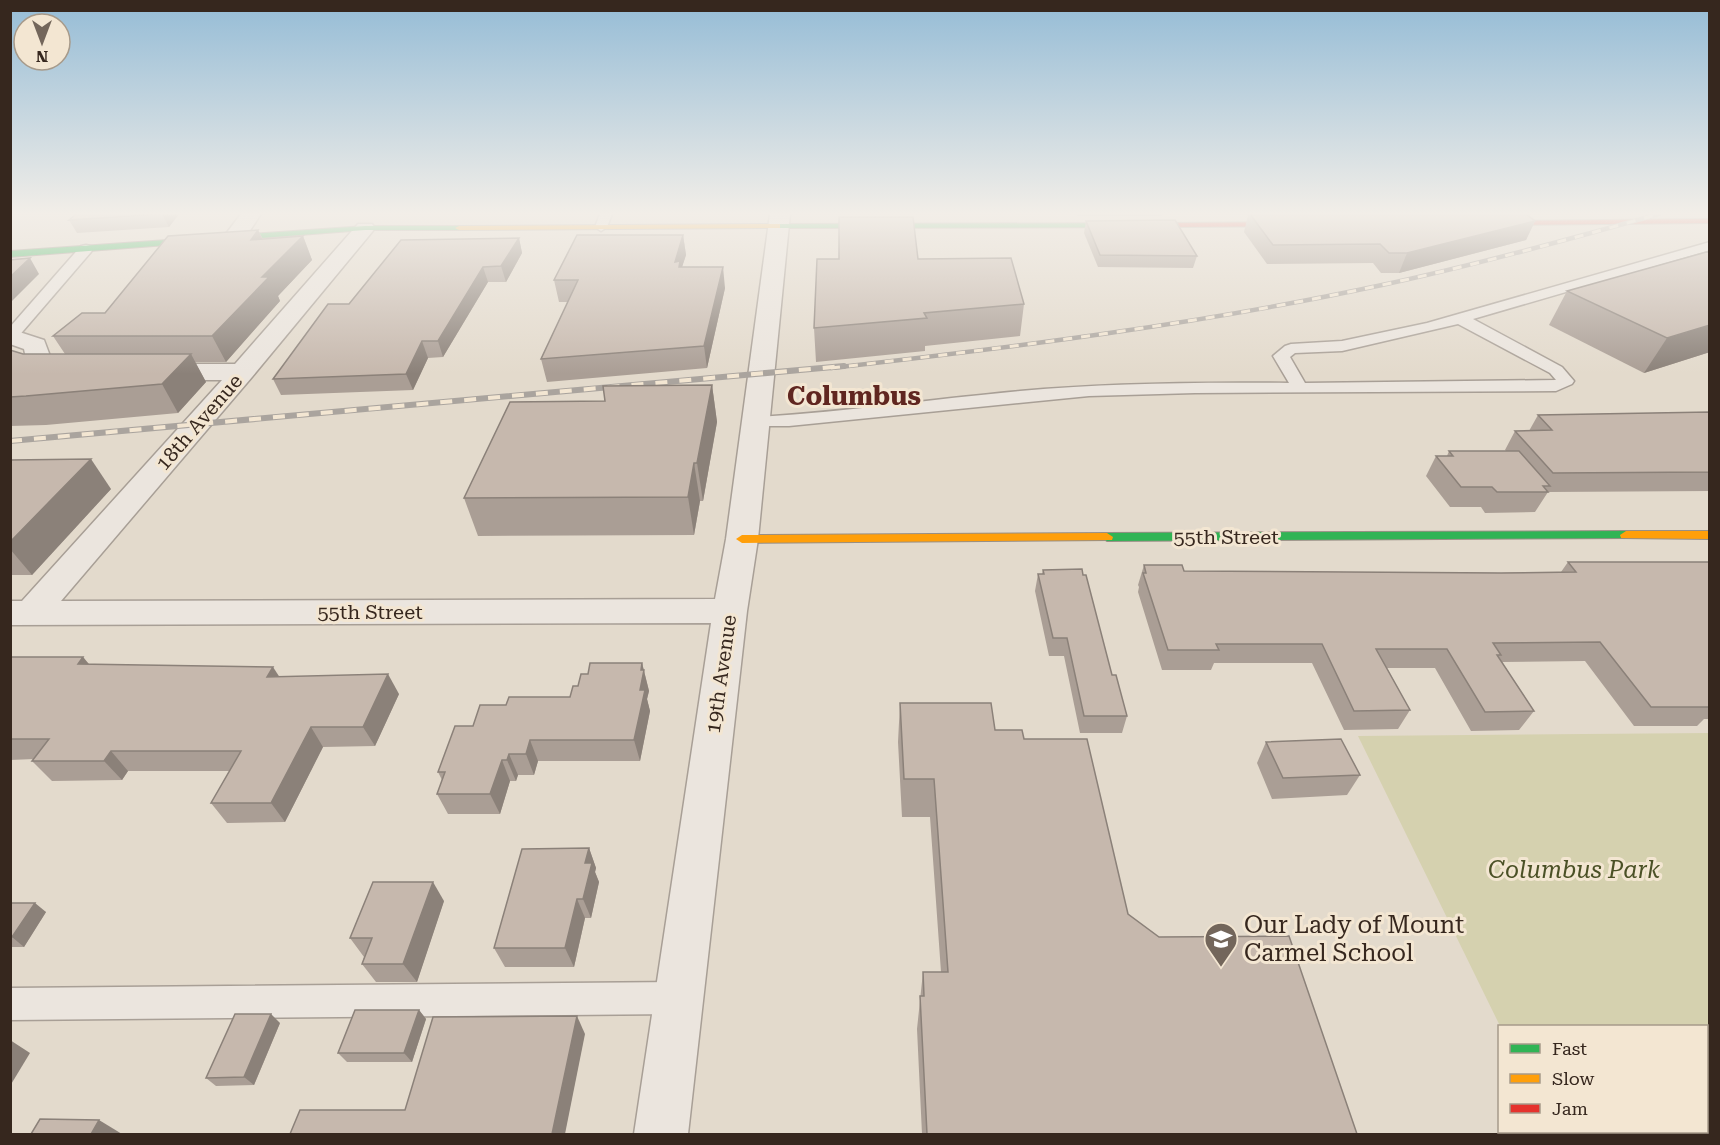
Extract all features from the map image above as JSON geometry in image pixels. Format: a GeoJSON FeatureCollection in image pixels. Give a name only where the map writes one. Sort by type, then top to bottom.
{"type":"FeatureCollection","features":[{"type":"Feature","properties":{"kind":"street","name":"18th Avenue"},"geometry":{"type":"LineString","coordinates":[[20,613],[243,372],[332,267]]}},
{"type":"Feature","properties":{"kind":"street","name":"19th Avenue"},"geometry":{"type":"LineString","coordinates":[[661,1134],[730,611],[742,538],[774,267]]}},
{"type":"Feature","properties":{"kind":"street"},"geometry":{"type":"LineString","coordinates":[[11,335],[35,345],[42,372],[89,372]]}},
{"type":"Feature","properties":{"kind":"street"},"geometry":{"type":"LineString","coordinates":[[137,372],[243,372]]}},
{"type":"Feature","properties":{"kind":"street","name":"55th Street"},"geometry":{"type":"LineString","coordinates":[[742,538],[1710,535]]}},
{"type":"Feature","properties":{"kind":"street","name":"55th Street"},"geometry":{"type":"LineString","coordinates":[[20,613],[730,611]]}},
{"type":"Feature","properties":{"kind":"lane"},"geometry":{"type":"LineString","coordinates":[[11,335],[70,267]]}},
{"type":"Feature","properties":{"kind":"lane"},"geometry":{"type":"LineString","coordinates":[[1300,388],[1281,357],[1292,350],[1342,346],[1459,318],[1635,267]]}},
{"type":"Feature","properties":{"kind":"lane"},"geometry":{"type":"LineString","coordinates":[[756,422],[820,420],[1019,396],[1119,389],[1556,386],[1566,381],[1556,370],[1459,318]]}},
{"type":"Feature","properties":{"kind":"lane"},"geometry":{"type":"LineString","coordinates":[[10,1004],[678,998]]}},
{"type":"Feature","properties":{"kind":"green space","name":"Columbus Park"},"geometry":{"type":"Polygon","coordinates":[[[1709,733],[1709,1134],[1552,1133],[1708,1133],[1708,1025],[1500,1025],[1358,736],[1709,733]]]}},
{"type":"Feature","properties":{"kind":"building"},"geometry":{"type":"Polygon","coordinates":[[[10,267],[20,267],[10,277],[10,267]]]}},
{"type":"Feature","properties":{"kind":"building"},"geometry":{"type":"Polygon","coordinates":[[[142,267],[272,267],[262,277],[269,277],[212,336],[53,336],[82,313],[105,313],[142,267]]]}},
{"type":"Feature","properties":{"kind":"building"},"geometry":{"type":"Polygon","coordinates":[[[379,267],[483,267],[438,341],[422,341],[406,374],[273,379],[328,304],[349,304],[379,267]]]}},
{"type":"Feature","properties":{"kind":"building"},"geometry":{"type":"Polygon","coordinates":[[[560,267],[723,267],[704,346],[541,359],[578,280],[554,280],[560,267]]]}},
{"type":"Feature","properties":{"kind":"building"},"geometry":{"type":"Polygon","coordinates":[[[817,267],[1014,267],[1024,304],[924,313],[927,318],[814,328],[817,267]]]}},
{"type":"Feature","properties":{"kind":"building"},"geometry":{"type":"Polygon","coordinates":[[[1651,267],[1710,267],[1710,325],[1667,338],[1567,291],[1651,267]]]}},
{"type":"Feature","properties":{"kind":"building"},"geometry":{"type":"Polygon","coordinates":[[[10,350],[23,354],[191,354],[162,384],[10,397],[10,350]]]}},
{"type":"Feature","properties":{"kind":"building"},"geometry":{"type":"Polygon","coordinates":[[[712,385],[688,497],[464,498],[510,402],[605,401],[603,386],[712,385]]]}},
{"type":"Feature","properties":{"kind":"building"},"geometry":{"type":"Polygon","coordinates":[[[1710,412],[1710,472],[1553,473],[1515,431],[1552,430],[1538,415],[1710,412]]]}},
{"type":"Feature","properties":{"kind":"building"},"geometry":{"type":"Polygon","coordinates":[[[1449,451],[1519,451],[1550,486],[1543,486],[1548,492],[1497,492],[1492,487],[1461,487],[1436,456],[1453,456],[1449,451]]]}},
{"type":"Feature","properties":{"kind":"building"},"geometry":{"type":"Polygon","coordinates":[[[91,459],[10,542],[10,460],[91,459]]]}},
{"type":"Feature","properties":{"kind":"building"},"geometry":{"type":"Polygon","coordinates":[[[1568,562],[1710,562],[1710,707],[1651,707],[1600,642],[1493,643],[1501,655],[1497,655],[1534,711],[1485,712],[1447,649],[1376,649],[1410,710],[1354,711],[1322,644],[1216,644],[1219,650],[1168,650],[1143,573],[1146,573],[1144,565],[1182,565],[1184,571],[1576,572],[1568,562]]]}},
{"type":"Feature","properties":{"kind":"building"},"geometry":{"type":"Polygon","coordinates":[[[1082,569],[1083,575],[1086,575],[1112,675],[1116,675],[1127,716],[1084,716],[1067,638],[1053,638],[1038,574],[1044,574],[1043,570],[1082,569]]]}},
{"type":"Feature","properties":{"kind":"building"},"geometry":{"type":"Polygon","coordinates":[[[10,657],[83,657],[78,664],[273,667],[267,677],[388,674],[363,727],[311,727],[271,803],[211,803],[241,751],[111,751],[104,761],[32,761],[49,739],[10,739],[10,657]]]}},
{"type":"Feature","properties":{"kind":"building"},"geometry":{"type":"Polygon","coordinates":[[[590,663],[642,663],[641,670],[644,670],[640,690],[645,690],[634,740],[530,740],[526,754],[509,754],[507,760],[502,760],[490,794],[437,794],[445,772],[438,772],[455,726],[473,726],[480,705],[506,705],[509,697],[570,697],[573,686],[578,686],[581,674],[588,674],[590,663]]]}},
{"type":"Feature","properties":{"kind":"building"},"geometry":{"type":"Polygon","coordinates":[[[900,703],[991,703],[995,730],[1022,730],[1024,739],[1087,739],[1128,914],[1159,937],[1289,936],[1357,1134],[927,1134],[920,996],[924,996],[923,972],[948,972],[934,779],[904,779],[900,703]]]}},
{"type":"Feature","properties":{"kind":"building"},"geometry":{"type":"Polygon","coordinates":[[[1341,739],[1360,775],[1283,778],[1266,742],[1341,739]]]}},
{"type":"Feature","properties":{"kind":"building"},"geometry":{"type":"Polygon","coordinates":[[[589,848],[585,863],[592,863],[583,899],[577,899],[565,948],[494,948],[522,849],[589,848]]]}},
{"type":"Feature","properties":{"kind":"building"},"geometry":{"type":"Polygon","coordinates":[[[373,882],[433,882],[403,964],[362,964],[372,938],[350,938],[373,882]]]}},
{"type":"Feature","properties":{"kind":"building"},"geometry":{"type":"Polygon","coordinates":[[[10,903],[35,903],[12,937],[10,937],[10,903]]]}},
{"type":"Feature","properties":{"kind":"building"},"geometry":{"type":"Polygon","coordinates":[[[355,1010],[419,1010],[404,1053],[338,1053],[355,1010]]]}},
{"type":"Feature","properties":{"kind":"building"},"geometry":{"type":"Polygon","coordinates":[[[235,1014],[271,1014],[244,1077],[206,1078],[235,1014]]]}},
{"type":"Feature","properties":{"kind":"building"},"geometry":{"type":"Polygon","coordinates":[[[577,1016],[552,1134],[290,1134],[300,1110],[405,1110],[433,1017],[577,1016]]]}},
{"type":"Feature","properties":{"kind":"building"},"geometry":{"type":"Polygon","coordinates":[[[40,1119],[99,1120],[91,1134],[31,1134],[40,1119]]]}},
{"type":"Feature","properties":{"kind":"railway"},"geometry":{"type":"LineString","coordinates":[[831,368],[970,352],[1176,323],[1314,299],[1459,267]]}},
{"type":"Feature","properties":{"kind":"railway"},"geometry":{"type":"LineString","coordinates":[[10,441],[844,366]]}},
{"type":"Feature","properties":{"kind":"traffic: fast"},"geometry":{"type":"LineString","coordinates":[[1107,537],[1626,535]]}},
{"type":"Feature","properties":{"kind":"traffic: slow"},"geometry":{"type":"LineString","coordinates":[[1626,535],[1710,535]]}},
{"type":"Feature","properties":{"kind":"traffic: slow"},"geometry":{"type":"LineString","coordinates":[[742,539],[1107,537]]}},
{"type":"Feature","properties":{"kind":"place","name":"Our Lady of Mount Carmel School"},"geometry":{"type":"Point","coordinates":[1221,968]}},
{"type":"Feature","properties":{"kind":"district","name":"Columbus"},"geometry":{"type":"Point","coordinates":[854,396]}}]}
